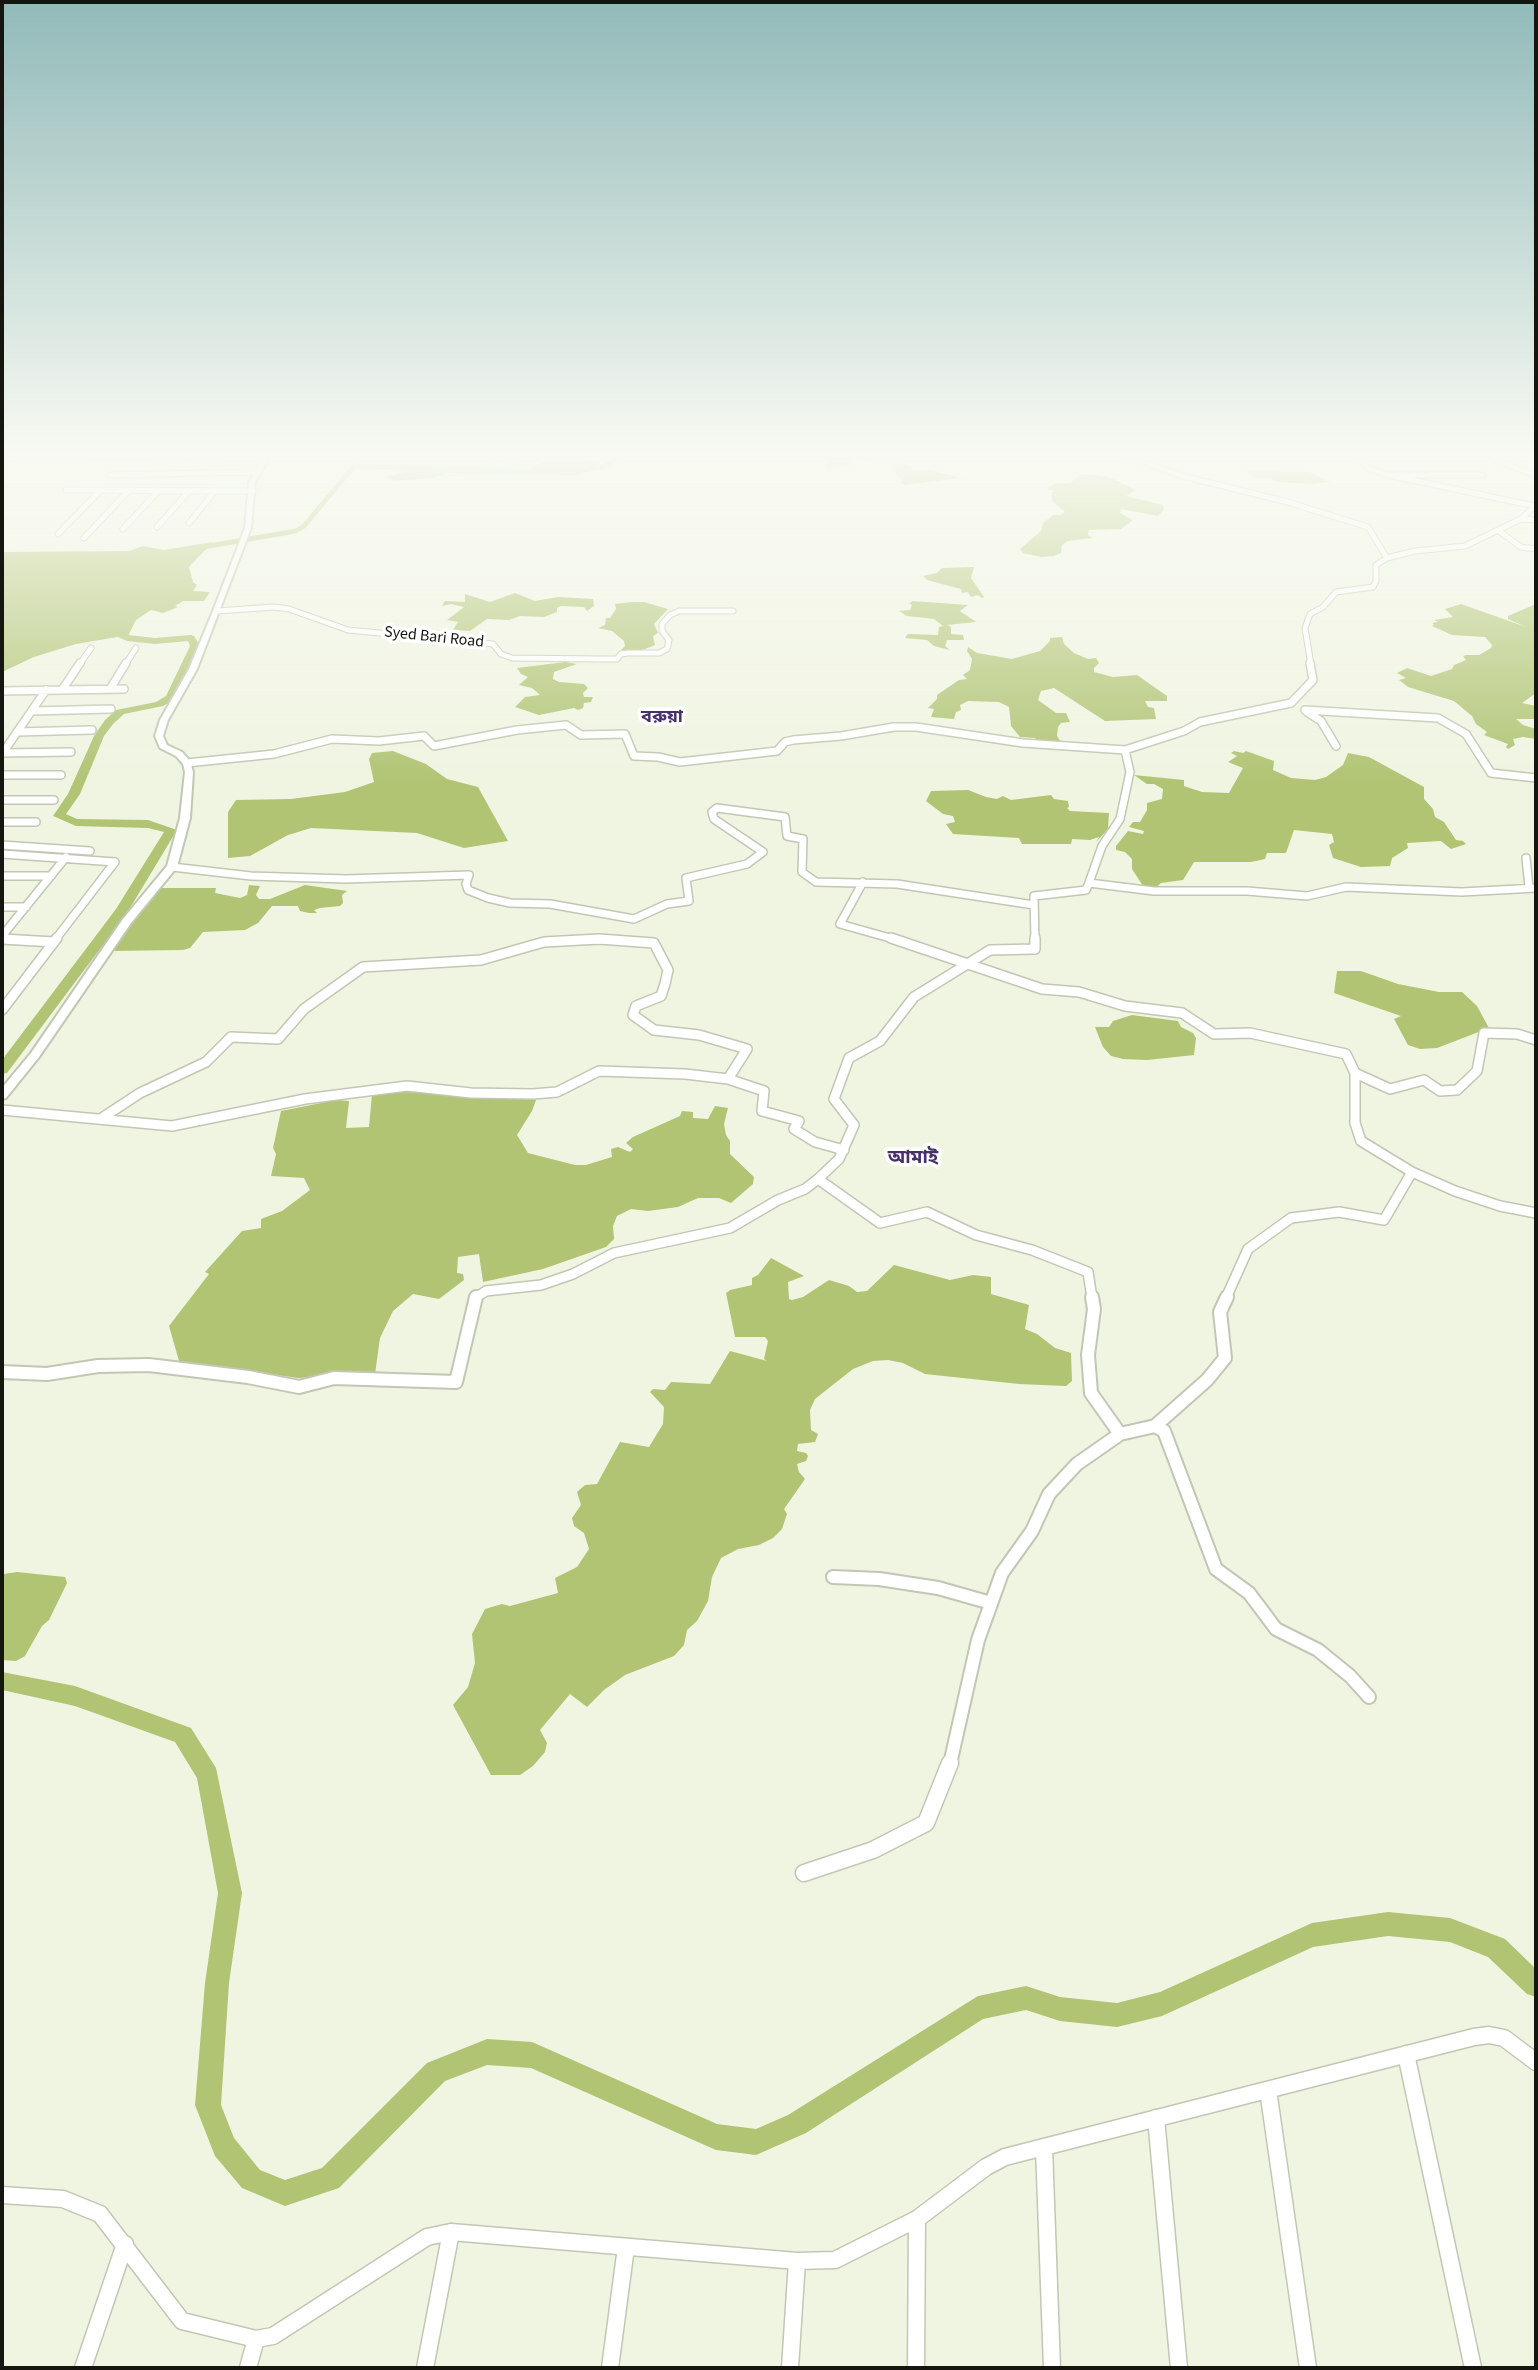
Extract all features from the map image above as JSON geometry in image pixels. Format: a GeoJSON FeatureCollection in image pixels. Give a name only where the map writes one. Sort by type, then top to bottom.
{"type":"FeatureCollection","features":[{"type":"Feature","properties":{"kind":"street"},"geometry":{"type":"LineString","coordinates":[[2,1095],[42,1045],[127,921],[172,867],[185,818],[189,772],[187,763],[178,754],[163,746],[159,736],[164,720],[193,669],[235,564]]}},
{"type":"Feature","properties":{"kind":"street"},"geometry":{"type":"LineString","coordinates":[[187,763],[274,754],[332,739],[379,741],[424,736],[434,746],[517,730],[565,725],[581,735],[625,734],[634,756],[680,762],[777,751],[785,742],[793,740],[841,736],[894,727],[916,727],[1023,743],[1125,750],[1184,731],[1200,722],[1291,703],[1313,680],[1314,672],[1305,628],[1310,614],[1323,607],[1340,591],[1373,587],[1378,564]]}},
{"type":"Feature","properties":{"kind":"street","name":"Syed Bari Road"},"geometry":{"type":"LineString","coordinates":[[217,611],[274,607],[289,609],[348,629],[493,644],[500,654],[512,658],[617,659],[621,650],[659,653],[667,649],[669,640],[662,631],[662,624],[670,615],[679,611],[733,611]]}},
{"type":"Feature","properties":{"kind":"street"},"geometry":{"type":"LineString","coordinates":[[110,689],[136,648]]}},
{"type":"Feature","properties":{"kind":"street"},"geometry":{"type":"LineString","coordinates":[[62,690],[92,649]]}},
{"type":"Feature","properties":{"kind":"street"},"geometry":{"type":"LineString","coordinates":[[2,691],[124,689]]}},
{"type":"Feature","properties":{"kind":"street"},"geometry":{"type":"LineString","coordinates":[[2,754],[46,690]]}},
{"type":"Feature","properties":{"kind":"street"},"geometry":{"type":"LineString","coordinates":[[1291,703],[1321,721],[1336,746]]}},
{"type":"Feature","properties":{"kind":"street"},"geometry":{"type":"LineString","coordinates":[[32,711],[111,709]]}},
{"type":"Feature","properties":{"kind":"street"},"geometry":{"type":"LineString","coordinates":[[1305,710],[1438,718],[1466,734],[1491,773],[1536,778]]}},
{"type":"Feature","properties":{"kind":"street"},"geometry":{"type":"LineString","coordinates":[[17,732],[92,730]]}},
{"type":"Feature","properties":{"kind":"street"},"geometry":{"type":"LineString","coordinates":[[2,1372],[47,1374],[98,1366],[149,1365],[248,1377],[299,1387],[334,1378],[456,1382],[475,1297],[486,1291],[541,1285],[573,1274],[614,1254],[730,1228],[778,1200],[805,1189],[818,1179],[844,1150],[853,1125],[834,1099],[849,1058],[880,1041],[914,997],[990,950],[1035,949],[1034,896],[1086,890],[1102,846],[1121,819],[1130,772],[1125,750]]}},
{"type":"Feature","properties":{"kind":"street"},"geometry":{"type":"LineString","coordinates":[[2,754],[71,752]]}},
{"type":"Feature","properties":{"kind":"street"},"geometry":{"type":"LineString","coordinates":[[2,775],[61,775]]}},
{"type":"Feature","properties":{"kind":"street"},"geometry":{"type":"LineString","coordinates":[[2,800],[54,800]]}},
{"type":"Feature","properties":{"kind":"street"},"geometry":{"type":"LineString","coordinates":[[172,867],[251,876],[346,880],[469,876],[466,884],[468,890],[488,898],[510,903],[550,904],[635,919],[667,904],[689,901],[686,878],[747,864],[763,852],[714,819],[712,812],[717,808],[785,817],[787,836],[803,839],[802,873],[816,882],[863,882],[958,892],[1034,905]]}},
{"type":"Feature","properties":{"kind":"street"},"geometry":{"type":"LineString","coordinates":[[2,822],[36,822]]}},
{"type":"Feature","properties":{"kind":"street"},"geometry":{"type":"LineString","coordinates":[[2,845],[90,851]]}},
{"type":"Feature","properties":{"kind":"street"},"geometry":{"type":"LineString","coordinates":[[16,854],[22,845]]}},
{"type":"Feature","properties":{"kind":"street"},"geometry":{"type":"LineString","coordinates":[[2,854],[115,862],[2,1010]]}},
{"type":"Feature","properties":{"kind":"street"},"geometry":{"type":"LineString","coordinates":[[2,938],[66,857]]}},
{"type":"Feature","properties":{"kind":"street"},"geometry":{"type":"LineString","coordinates":[[1089,883],[1154,891],[1233,890],[1307,897],[1346,887],[1462,892],[1533,888],[1525,858]]}},
{"type":"Feature","properties":{"kind":"street"},"geometry":{"type":"LineString","coordinates":[[2,876],[51,876]]}},
{"type":"Feature","properties":{"kind":"street"},"geometry":{"type":"LineString","coordinates":[[863,882],[840,924],[932,950],[1042,989],[1079,992],[1125,1006],[1182,1013],[1208,1027],[1214,1034],[1250,1033],[1346,1054],[1355,1073],[1355,1124],[1361,1141],[1412,1172],[1500,1206],[1536,1213]]}},
{"type":"Feature","properties":{"kind":"street"},"geometry":{"type":"LineString","coordinates":[[2,907],[26,907]]}},
{"type":"Feature","properties":{"kind":"street"},"geometry":{"type":"LineString","coordinates":[[2,938],[54,942]]}},
{"type":"Feature","properties":{"kind":"street"},"geometry":{"type":"LineString","coordinates":[[102,1118],[140,1093],[206,1062],[231,1037],[278,1039],[304,1009],[363,968],[481,960],[544,942],[599,940],[654,943],[668,970],[665,984],[661,996],[636,1006],[633,1015],[653,1030],[699,1035],[747,1049],[727,1079]]}},
{"type":"Feature","properties":{"kind":"street"},"geometry":{"type":"LineString","coordinates":[[1355,1073],[1390,1089],[1423,1080],[1440,1091],[1457,1090],[1477,1071],[1484,1033],[1517,1034],[1536,1040]]}},
{"type":"Feature","properties":{"kind":"street"},"geometry":{"type":"LineString","coordinates":[[2,1110],[172,1126],[305,1099],[407,1086],[471,1093],[557,1092],[599,1071],[727,1079],[764,1091],[762,1111],[799,1121],[794,1129],[815,1142],[844,1150]]}},
{"type":"Feature","properties":{"kind":"street"},"geometry":{"type":"LineString","coordinates":[[804,1872],[873,1850],[926,1823],[949,1769],[978,1640],[1002,1573],[1032,1531],[1049,1494],[1077,1464],[1120,1434],[1155,1426],[1207,1380],[1225,1358],[1220,1312],[1248,1249],[1291,1218],[1339,1212],[1384,1220],[1412,1172]]}},
{"type":"Feature","properties":{"kind":"street"},"geometry":{"type":"LineString","coordinates":[[818,1179],[880,1223],[928,1212],[976,1235],[1032,1250],[1088,1272],[1094,1309],[1088,1355],[1091,1393],[1120,1434]]}},
{"type":"Feature","properties":{"kind":"street"},"geometry":{"type":"LineString","coordinates":[[1155,1426],[1164,1431],[1216,1569],[1249,1593],[1276,1629],[1318,1650],[1350,1676],[1369,1697]]}},
{"type":"Feature","properties":{"kind":"street"},"geometry":{"type":"LineString","coordinates":[[833,1577],[891,1580],[938,1588],[992,1603]]}},
{"type":"Feature","properties":{"kind":"street"},"geometry":{"type":"LineString","coordinates":[[2,2195],[63,2199],[100,2214],[182,2321],[256,2339],[273,2336],[427,2237],[451,2232],[797,2261],[835,2260],[917,2219],[986,2167],[1005,2157],[1489,2035],[1504,2038],[1536,2062]]}},
{"type":"Feature","properties":{"kind":"street"},"geometry":{"type":"LineString","coordinates":[[1406,2054],[1473,2368]]}},
{"type":"Feature","properties":{"kind":"street"},"geometry":{"type":"LineString","coordinates":[[1268,2090],[1308,2368]]}},
{"type":"Feature","properties":{"kind":"street"},"geometry":{"type":"LineString","coordinates":[[1156,2118],[1179,2368]]}},
{"type":"Feature","properties":{"kind":"street"},"geometry":{"type":"LineString","coordinates":[[1044,2147],[1052,2368]]}},
{"type":"Feature","properties":{"kind":"street"},"geometry":{"type":"LineString","coordinates":[[916,2368],[917,2219]]}},
{"type":"Feature","properties":{"kind":"street"},"geometry":{"type":"LineString","coordinates":[[425,2368],[451,2232]]}},
{"type":"Feature","properties":{"kind":"street"},"geometry":{"type":"LineString","coordinates":[[83,2368],[125,2244]]}},
{"type":"Feature","properties":{"kind":"street"},"geometry":{"type":"LineString","coordinates":[[610,2368],[626,2247]]}},
{"type":"Feature","properties":{"kind":"street"},"geometry":{"type":"LineString","coordinates":[[790,2368],[797,2261]]}},
{"type":"Feature","properties":{"kind":"street"},"geometry":{"type":"LineString","coordinates":[[248,2368],[256,2339]]}},
{"type":"Feature","properties":{"kind":"shaded area"},"geometry":{"type":"Polygon","coordinates":[[[2,564],[192,564],[189,567],[193,582],[197,585],[193,591],[210,592],[204,601],[183,601],[175,606],[178,607],[163,613],[151,610],[136,620],[127,638],[117,637],[76,644],[34,657],[2,672],[2,564]]]}},
{"type":"Feature","properties":{"kind":"shaded area"},"geometry":{"type":"Polygon","coordinates":[[[974,567],[971,578],[984,597],[982,598],[978,595],[971,597],[968,592],[962,593],[961,589],[927,580],[923,576],[937,573],[942,568],[974,567]]]}},
{"type":"Feature","properties":{"kind":"shaded area"},"geometry":{"type":"Polygon","coordinates":[[[515,593],[535,601],[558,597],[593,599],[594,606],[587,611],[584,607],[561,606],[557,608],[557,612],[544,617],[487,619],[470,631],[453,630],[458,622],[447,620],[464,607],[451,604],[442,606],[445,601],[465,602],[465,594],[490,602],[515,593]]]}},
{"type":"Feature","properties":{"kind":"shaded area"},"geometry":{"type":"Polygon","coordinates":[[[913,601],[968,605],[960,611],[976,622],[947,625],[951,627],[951,634],[963,635],[964,640],[947,640],[945,646],[950,650],[934,646],[927,640],[905,638],[908,634],[938,635],[939,627],[943,626],[934,619],[907,616],[899,611],[910,610],[912,605],[909,603],[913,601]]]}},
{"type":"Feature","properties":{"kind":"shaded area"},"geometry":{"type":"Polygon","coordinates":[[[644,602],[668,609],[654,624],[658,633],[653,636],[655,645],[635,653],[621,650],[625,646],[624,641],[612,631],[598,628],[605,625],[606,618],[610,618],[616,609],[615,604],[644,602]]]}},
{"type":"Feature","properties":{"kind":"shaded area"},"geometry":{"type":"Polygon","coordinates":[[[1461,604],[1526,627],[1508,619],[1508,616],[1536,604],[1536,693],[1522,703],[1536,706],[1536,719],[1516,719],[1523,725],[1536,729],[1536,739],[1513,739],[1515,745],[1508,749],[1508,744],[1484,735],[1487,732],[1454,701],[1408,687],[1399,680],[1406,678],[1397,673],[1407,668],[1431,676],[1452,669],[1454,665],[1466,660],[1463,656],[1479,655],[1491,648],[1492,645],[1485,637],[1452,635],[1432,626],[1432,623],[1438,622],[1434,620],[1453,617],[1445,609],[1461,604]]]}},
{"type":"Feature","properties":{"kind":"shaded area"},"geometry":{"type":"Polygon","coordinates":[[[1062,637],[1064,644],[1074,653],[1088,659],[1096,658],[1099,663],[1094,672],[1113,677],[1137,675],[1167,696],[1167,701],[1145,701],[1148,707],[1154,708],[1156,719],[1105,721],[1054,688],[1041,691],[1038,700],[1056,713],[1066,713],[1070,722],[1061,723],[1058,727],[1057,736],[1062,744],[1040,744],[1035,738],[1020,737],[1011,726],[1009,707],[999,702],[968,701],[960,705],[961,710],[956,712],[954,719],[931,717],[934,709],[928,708],[937,699],[937,695],[959,680],[967,679],[963,675],[970,670],[972,659],[967,651],[968,647],[977,653],[1012,659],[1040,651],[1050,638],[1062,637]]]}},
{"type":"Feature","properties":{"kind":"shaded area"},"geometry":{"type":"Polygon","coordinates":[[[565,662],[577,664],[554,672],[553,679],[584,684],[588,688],[583,693],[584,697],[593,697],[591,702],[584,703],[583,708],[578,710],[574,708],[539,715],[515,707],[525,697],[540,695],[532,688],[519,685],[528,677],[521,674],[517,668],[565,662]]]}},
{"type":"Feature","properties":{"kind":"shaded area"},"geometry":{"type":"Polygon","coordinates":[[[393,751],[426,764],[447,779],[478,787],[508,841],[464,848],[417,833],[311,828],[288,835],[250,856],[228,858],[228,812],[236,800],[291,799],[345,792],[374,782],[369,759],[372,753],[393,751]]]}},
{"type":"Feature","properties":{"kind":"shaded area"},"geometry":{"type":"Polygon","coordinates":[[[1246,751],[1274,761],[1273,770],[1291,778],[1315,780],[1326,777],[1343,765],[1348,753],[1369,757],[1424,787],[1424,799],[1433,809],[1435,817],[1444,822],[1456,840],[1466,844],[1451,849],[1441,841],[1407,843],[1408,848],[1392,858],[1390,866],[1361,867],[1333,858],[1329,845],[1334,842],[1332,834],[1294,830],[1286,853],[1267,853],[1265,859],[1251,862],[1194,862],[1183,880],[1161,883],[1153,890],[1145,889],[1132,869],[1132,859],[1125,852],[1116,850],[1116,846],[1128,831],[1143,834],[1144,831],[1129,827],[1133,822],[1140,822],[1147,810],[1147,803],[1162,799],[1163,789],[1147,784],[1134,775],[1184,780],[1184,786],[1202,792],[1229,793],[1243,768],[1228,762],[1237,756],[1231,753],[1246,751]]]}},
{"type":"Feature","properties":{"kind":"shaded area"},"geometry":{"type":"Polygon","coordinates":[[[968,790],[986,797],[997,799],[1003,796],[1011,800],[1051,795],[1054,799],[1068,801],[1067,808],[1070,811],[1109,813],[1108,829],[1096,842],[1099,837],[1090,840],[1072,839],[1071,844],[1022,844],[1019,838],[953,834],[946,824],[955,822],[953,816],[943,814],[926,801],[931,791],[968,790]]]}},
{"type":"Feature","properties":{"kind":"shaded area"},"geometry":{"type":"Polygon","coordinates":[[[249,885],[260,886],[256,895],[259,899],[270,899],[305,885],[347,891],[342,895],[343,903],[340,906],[320,908],[314,910],[317,913],[309,913],[300,911],[298,906],[272,906],[258,923],[245,930],[203,932],[190,948],[183,950],[110,951],[156,888],[216,888],[215,893],[240,898],[247,895],[249,885]]]}},
{"type":"Feature","properties":{"kind":"shaded area"},"geometry":{"type":"Polygon","coordinates":[[[1337,971],[1361,971],[1398,984],[1439,992],[1462,992],[1477,1006],[1489,1028],[1437,1048],[1420,1049],[1408,1045],[1394,1019],[1401,1016],[1334,993],[1337,971]]]}},
{"type":"Feature","properties":{"kind":"shaded area"},"geometry":{"type":"Polygon","coordinates":[[[1132,1015],[1178,1021],[1181,1027],[1193,1033],[1196,1038],[1194,1055],[1147,1060],[1111,1056],[1103,1047],[1095,1027],[1109,1027],[1113,1021],[1132,1015]]]}},
{"type":"Feature","properties":{"kind":"shaded area"},"geometry":{"type":"Polygon","coordinates":[[[407,1092],[536,1100],[517,1135],[528,1153],[575,1165],[586,1165],[612,1157],[611,1149],[618,1147],[630,1152],[633,1149],[626,1143],[633,1137],[680,1116],[682,1111],[693,1112],[693,1118],[708,1119],[715,1106],[728,1108],[724,1124],[730,1141],[730,1154],[754,1177],[753,1184],[731,1203],[719,1198],[698,1198],[678,1207],[648,1211],[631,1209],[617,1216],[613,1226],[614,1239],[606,1247],[543,1269],[483,1282],[479,1254],[458,1257],[457,1273],[463,1274],[464,1280],[439,1299],[413,1294],[393,1311],[380,1338],[375,1374],[298,1378],[179,1361],[169,1326],[209,1274],[205,1272],[242,1231],[261,1228],[261,1219],[282,1211],[310,1190],[304,1178],[271,1176],[276,1154],[273,1148],[281,1111],[336,1100],[349,1101],[346,1128],[369,1127],[372,1094],[407,1092]]]}},
{"type":"Feature","properties":{"kind":"shaded area"},"geometry":{"type":"Polygon","coordinates":[[[771,1258],[804,1276],[788,1282],[789,1299],[792,1300],[803,1297],[829,1280],[849,1286],[857,1292],[867,1291],[894,1265],[950,1280],[973,1275],[991,1277],[991,1294],[1029,1305],[1025,1329],[1037,1334],[1055,1348],[1071,1353],[1072,1381],[1066,1386],[1019,1384],[925,1374],[903,1363],[888,1360],[873,1361],[853,1369],[815,1399],[810,1410],[811,1430],[818,1434],[815,1442],[798,1444],[797,1451],[808,1456],[806,1461],[797,1464],[805,1479],[784,1509],[787,1514],[782,1529],[773,1538],[759,1545],[738,1549],[721,1558],[712,1577],[708,1601],[697,1621],[687,1630],[684,1645],[674,1656],[625,1675],[587,1707],[570,1694],[540,1730],[547,1743],[545,1752],[533,1766],[520,1775],[491,1775],[453,1705],[468,1687],[475,1663],[472,1634],[485,1609],[502,1604],[510,1606],[558,1593],[555,1578],[577,1567],[589,1549],[584,1533],[574,1526],[572,1518],[581,1505],[577,1492],[585,1485],[597,1484],[620,1442],[649,1447],[663,1424],[664,1407],[650,1392],[653,1389],[665,1390],[671,1382],[710,1384],[730,1351],[767,1361],[764,1359],[768,1341],[765,1337],[735,1337],[726,1293],[752,1285],[752,1278],[758,1275],[771,1258]]]}},
{"type":"Feature","properties":{"kind":"shaded area"},"geometry":{"type":"Polygon","coordinates":[[[17,1572],[65,1577],[67,1583],[49,1620],[42,1626],[25,1656],[16,1661],[2,1660],[2,1580],[4,1574],[17,1572]]]}},
{"type":"Feature","properties":{"kind":"waterway"},"geometry":{"type":"LineString","coordinates":[[2,1070],[122,910],[171,830],[148,824],[76,822],[59,816],[74,794],[99,736],[109,722],[120,712],[159,704],[170,698],[195,646],[191,638],[155,641],[127,638],[110,630]]}},
{"type":"Feature","properties":{"kind":"waterway"},"geometry":{"type":"LineString","coordinates":[[2,1681],[75,1696],[183,1735],[208,1775],[230,1893],[217,1983],[208,2105],[224,2147],[251,2179],[285,2193],[330,2179],[436,2072],[487,2052],[532,2055],[716,2137],[756,2142],[797,2124],[978,2008],[1026,1998],[1060,2009],[1117,2015],[1162,2004],[1312,1935],[1388,1924],[1450,1930],[1496,1948],[1536,1985]]}},
{"type":"Feature","properties":{"kind":"district","name":"বরুয়া"},"geometry":{"type":"Point","coordinates":[662,718]}},
{"type":"Feature","properties":{"kind":"district","name":"আমাই"},"geometry":{"type":"Point","coordinates":[913,1159]}}]}
